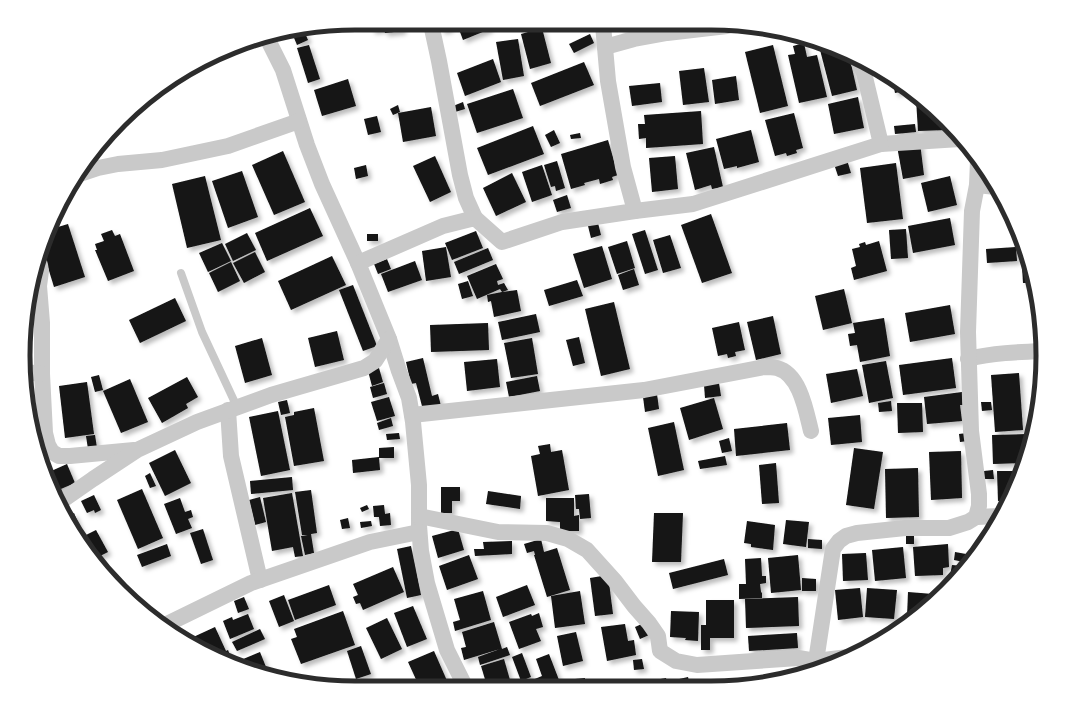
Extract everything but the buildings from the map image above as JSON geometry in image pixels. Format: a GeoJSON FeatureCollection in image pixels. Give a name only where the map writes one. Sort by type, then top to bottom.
{"type":"FeatureCollection","features":[{"type":"Feature","properties":{"kind":"street"},"geometry":{"type":"LineString","coordinates":[[432,30],[460,175],[466,198],[475,218],[502,242],[562,222],[693,204],[881,144],[953,139]]}},
{"type":"Feature","properties":{"kind":"street"},"geometry":{"type":"LineString","coordinates":[[603,30],[608,81],[616,128],[623,167],[635,211]]}},
{"type":"Feature","properties":{"kind":"street"},"geometry":{"type":"LineString","coordinates":[[605,47],[641,37],[693,30]]}},
{"type":"Feature","properties":{"kind":"street"},"geometry":{"type":"LineString","coordinates":[[269,42],[283,70],[307,145],[322,184],[358,263],[389,339],[409,398],[419,485],[419,532],[421,551],[427,582],[447,650],[462,681]]}},
{"type":"Feature","properties":{"kind":"street"},"geometry":{"type":"LineString","coordinates":[[861,68],[881,144]]}},
{"type":"Feature","properties":{"kind":"street"},"geometry":{"type":"LineString","coordinates":[[87,172],[118,164],[162,160],[228,146],[299,121]]}},
{"type":"Feature","properties":{"kind":"street"},"geometry":{"type":"LineString","coordinates":[[976,517],[979,506],[979,494],[971,431],[968,332],[972,211],[977,185],[978,170]]}},
{"type":"Feature","properties":{"kind":"street"},"geometry":{"type":"LineString","coordinates":[[977,185],[988,186]]}},
{"type":"Feature","properties":{"kind":"street"},"geometry":{"type":"LineString","coordinates":[[358,263],[443,226],[475,218]]}},
{"type":"Feature","properties":{"kind":"street"},"geometry":{"type":"LineString","coordinates":[[41,271],[39,286],[42,323],[34,373],[48,445],[52,452],[59,456],[137,450]]}},
{"type":"Feature","properties":{"kind":"street"},"geometry":{"type":"LineString","coordinates":[[64,499],[137,450],[196,422],[271,395],[364,368],[375,361],[389,339]]}},
{"type":"Feature","properties":{"kind":"street"},"geometry":{"type":"LineString","coordinates":[[968,359],[1007,352],[1036,351]]}},
{"type":"Feature","properties":{"kind":"street"},"geometry":{"type":"LineString","coordinates":[[412,415],[644,390],[764,367],[777,368],[788,374],[794,380],[801,394],[811,431]]}},
{"type":"Feature","properties":{"kind":"street"},"geometry":{"type":"LineString","coordinates":[[232,408],[231,456],[260,580]]}},
{"type":"Feature","properties":{"kind":"street"},"geometry":{"type":"LineString","coordinates":[[419,516],[498,532],[547,533],[568,539],[587,550],[615,581],[658,636],[660,651],[676,661],[697,665],[798,658],[816,661],[825,660]]}},
{"type":"Feature","properties":{"kind":"street"},"geometry":{"type":"LineString","coordinates":[[816,661],[833,548],[839,541],[846,536],[857,533],[905,528],[949,528],[968,522],[976,517],[993,516]]}},
{"type":"Feature","properties":{"kind":"street"},"geometry":{"type":"LineString","coordinates":[[170,623],[250,583],[370,542],[419,532]]}},
{"type":"Feature","properties":{"kind":"lane"},"geometry":{"type":"LineString","coordinates":[[180,273],[232,408]]}}]}
